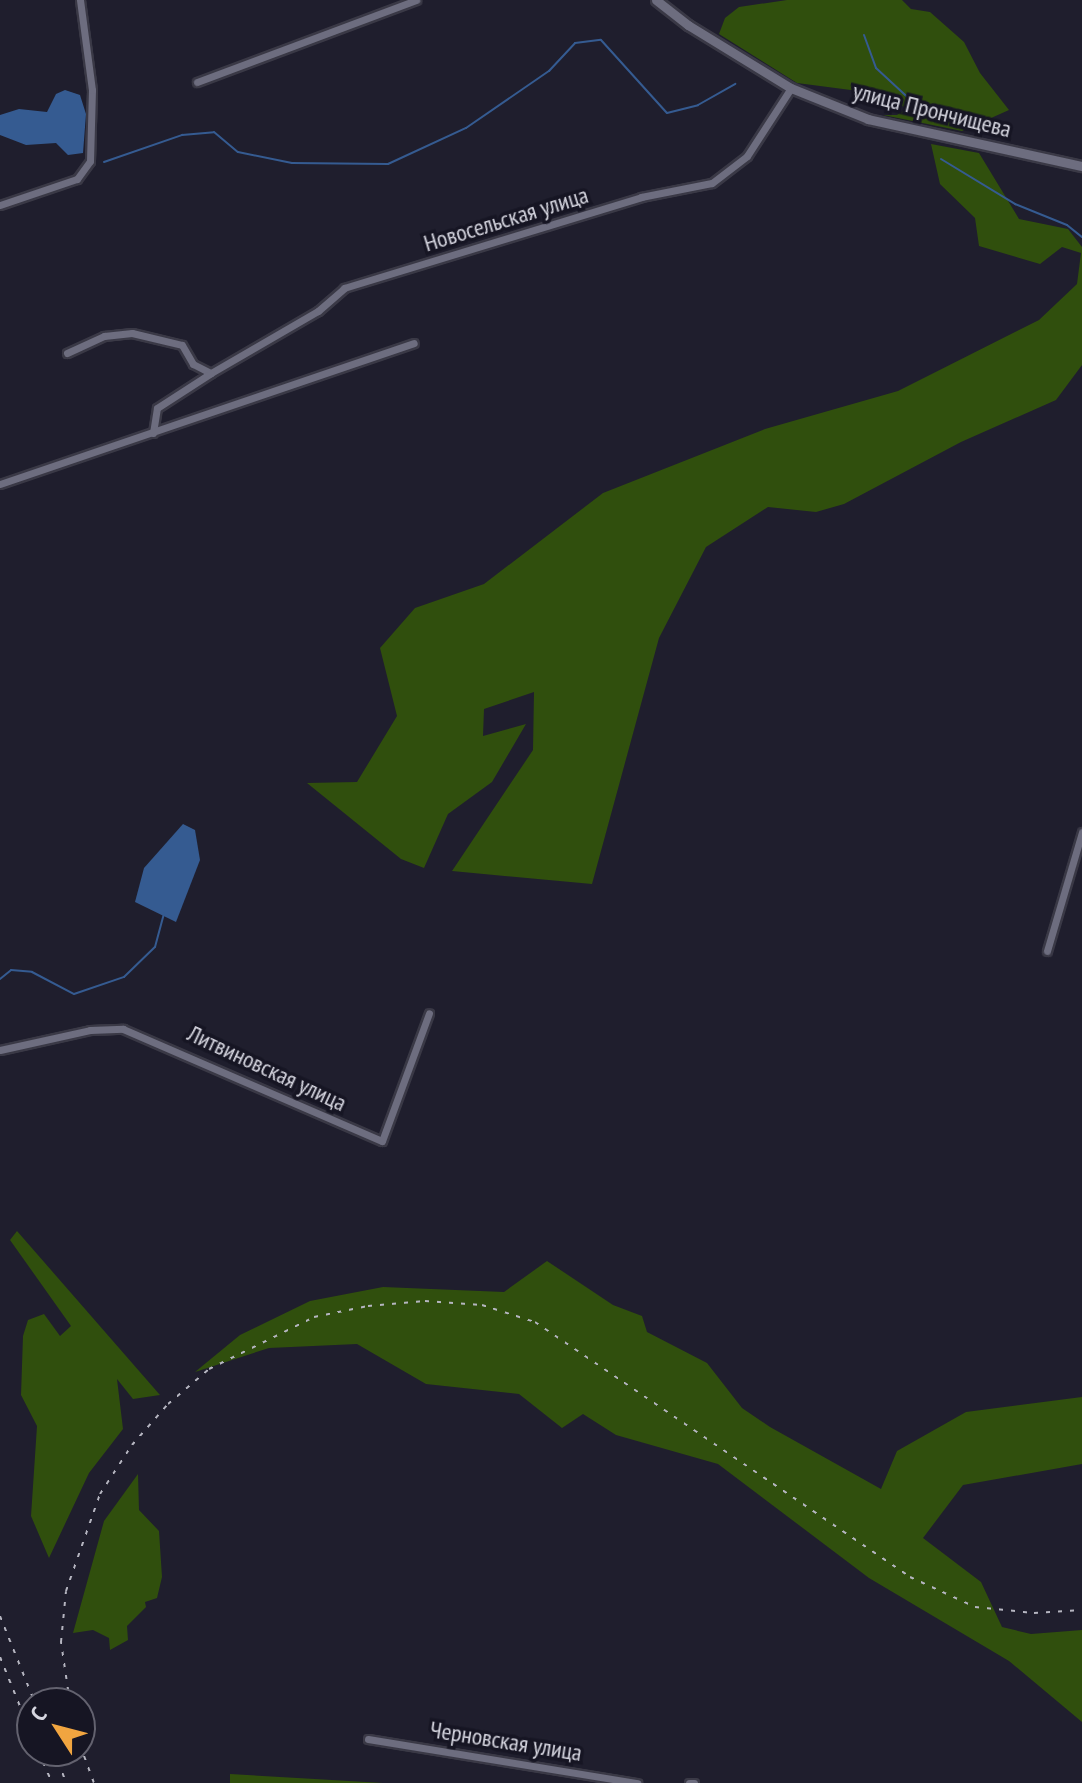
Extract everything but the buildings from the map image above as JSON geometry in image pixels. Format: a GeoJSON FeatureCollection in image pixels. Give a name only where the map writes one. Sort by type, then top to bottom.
{"type":"FeatureCollection","features":[{"type":"Feature","properties":{"kind":"street"},"geometry":{"type":"LineString","coordinates":[[0,205],[77,179],[90,161],[94,141],[92,90],[80,0]]}},
{"type":"Feature","properties":{"kind":"street"},"geometry":{"type":"LineString","coordinates":[[197,82],[416,0]]}},
{"type":"Feature","properties":{"kind":"street","name":"улица Прончищева"},"geometry":{"type":"LineString","coordinates":[[656,0],[791,88],[913,131],[1082,166]]}},
{"type":"Feature","properties":{"kind":"street","name":"Новосельская улица"},"geometry":{"type":"LineString","coordinates":[[153,433],[157,408],[318,311],[344,288],[641,197],[712,183],[747,156],[791,88]]}},
{"type":"Feature","properties":{"kind":"street"},"geometry":{"type":"LineString","coordinates":[[67,353],[104,336],[132,333],[182,345],[193,364],[211,373]]}},
{"type":"Feature","properties":{"kind":"street"},"geometry":{"type":"LineString","coordinates":[[0,484],[414,343]]}},
{"type":"Feature","properties":{"kind":"street"},"geometry":{"type":"LineString","coordinates":[[1047,951],[1082,832]]}},
{"type":"Feature","properties":{"kind":"street","name":"Литвиновская улица"},"geometry":{"type":"LineString","coordinates":[[0,1050],[90,1030],[123,1029],[382,1141],[429,1013]]}},
{"type":"Feature","properties":{"kind":"street","name":"Черновская улица"},"geometry":{"type":"LineString","coordinates":[[368,1739],[637,1783]]}},
{"type":"Feature","properties":{"kind":"green space"},"geometry":{"type":"Polygon","coordinates":[[[787,0],[902,0],[911,9],[930,12],[964,42],[980,73],[1009,110],[962,131],[883,115],[897,115],[906,109],[889,95],[797,83],[719,34],[725,18],[739,7],[787,0]]]}},
{"type":"Feature","properties":{"kind":"green space"},"geometry":{"type":"Polygon","coordinates":[[[931,144],[979,153],[1019,219],[1068,229],[1082,247],[1082,365],[1056,400],[961,442],[844,504],[816,512],[768,507],[706,547],[659,638],[592,884],[452,871],[533,750],[534,692],[484,709],[483,736],[526,724],[492,782],[448,814],[424,868],[401,859],[307,783],[357,782],[397,716],[380,648],[415,608],[484,584],[603,493],[765,429],[898,391],[1039,320],[1077,284],[1081,253],[1062,247],[1040,264],[979,246],[975,218],[940,184],[931,144]]]}},
{"type":"Feature","properties":{"kind":"green space"},"geometry":{"type":"Polygon","coordinates":[[[17,1231],[160,1395],[133,1399],[117,1379],[123,1429],[89,1473],[49,1558],[31,1516],[37,1426],[21,1395],[23,1336],[28,1320],[44,1314],[60,1336],[71,1326],[10,1240],[17,1231]]]}},
{"type":"Feature","properties":{"kind":"green space"},"geometry":{"type":"Polygon","coordinates":[[[547,1261],[613,1305],[642,1316],[647,1332],[707,1363],[742,1408],[881,1489],[897,1451],[966,1412],[1082,1397],[1082,1464],[963,1485],[923,1538],[981,1582],[1002,1627],[1031,1634],[1082,1630],[1082,1722],[1009,1661],[869,1578],[718,1464],[616,1435],[583,1414],[562,1428],[519,1394],[426,1384],[357,1344],[269,1348],[195,1372],[240,1335],[310,1301],[383,1287],[504,1292],[547,1261]]]}},
{"type":"Feature","properties":{"kind":"green space"},"geometry":{"type":"Polygon","coordinates":[[[138,1474],[139,1510],[159,1531],[162,1577],[157,1598],[145,1602],[146,1607],[127,1626],[128,1640],[110,1650],[109,1638],[93,1630],[73,1633],[104,1521],[138,1474]]]}},
{"type":"Feature","properties":{"kind":"green space"},"geometry":{"type":"Polygon","coordinates":[[[230,1774],[383,1783],[230,1783],[230,1774]]]}},
{"type":"Feature","properties":{"kind":"water"},"geometry":{"type":"Polygon","coordinates":[[[65,90],[80,95],[86,114],[83,153],[68,155],[56,143],[26,145],[0,135],[0,115],[19,109],[47,112],[56,94],[65,90]]]}},
{"type":"Feature","properties":{"kind":"water"},"geometry":{"type":"Polygon","coordinates":[[[183,824],[195,830],[200,860],[176,922],[135,902],[144,868],[183,824]]]}},
{"type":"Feature","properties":{"kind":"waterway"},"geometry":{"type":"LineString","coordinates":[[864,35],[876,68],[917,106]]}},
{"type":"Feature","properties":{"kind":"waterway"},"geometry":{"type":"LineString","coordinates":[[104,162],[182,135],[214,132],[238,152],[292,163],[388,164],[466,128],[549,71],[575,43],[601,40],[667,113],[698,105],[735,84]]}},
{"type":"Feature","properties":{"kind":"waterway"},"geometry":{"type":"LineString","coordinates":[[941,159],[1015,204],[1067,225],[1082,237]]}},
{"type":"Feature","properties":{"kind":"waterway"},"geometry":{"type":"LineString","coordinates":[[0,979],[11,970],[32,972],[74,994],[124,977],[155,947],[164,913]]}},
{"type":"Feature","properties":{"kind":"railway"},"geometry":{"type":"LineString","coordinates":[[68,1687],[61,1642],[66,1591],[100,1494],[132,1445],[168,1404],[209,1369],[314,1317],[368,1306],[425,1301],[482,1305],[535,1322],[910,1577],[975,1607],[1034,1613],[1082,1610]]}},
{"type":"Feature","properties":{"kind":"railway"},"geometry":{"type":"LineString","coordinates":[[0,1616],[29,1687]]}},
{"type":"Feature","properties":{"kind":"railway"},"geometry":{"type":"LineString","coordinates":[[0,1657],[16,1696]]}},
{"type":"Feature","properties":{"kind":"railway"},"geometry":{"type":"LineString","coordinates":[[45,1767],[52,1783]]}},
{"type":"Feature","properties":{"kind":"railway"},"geometry":{"type":"LineString","coordinates":[[60,1767],[66,1783]]}},
{"type":"Feature","properties":{"kind":"railway"},"geometry":{"type":"LineString","coordinates":[[88,1767],[94,1783]]}}]}
